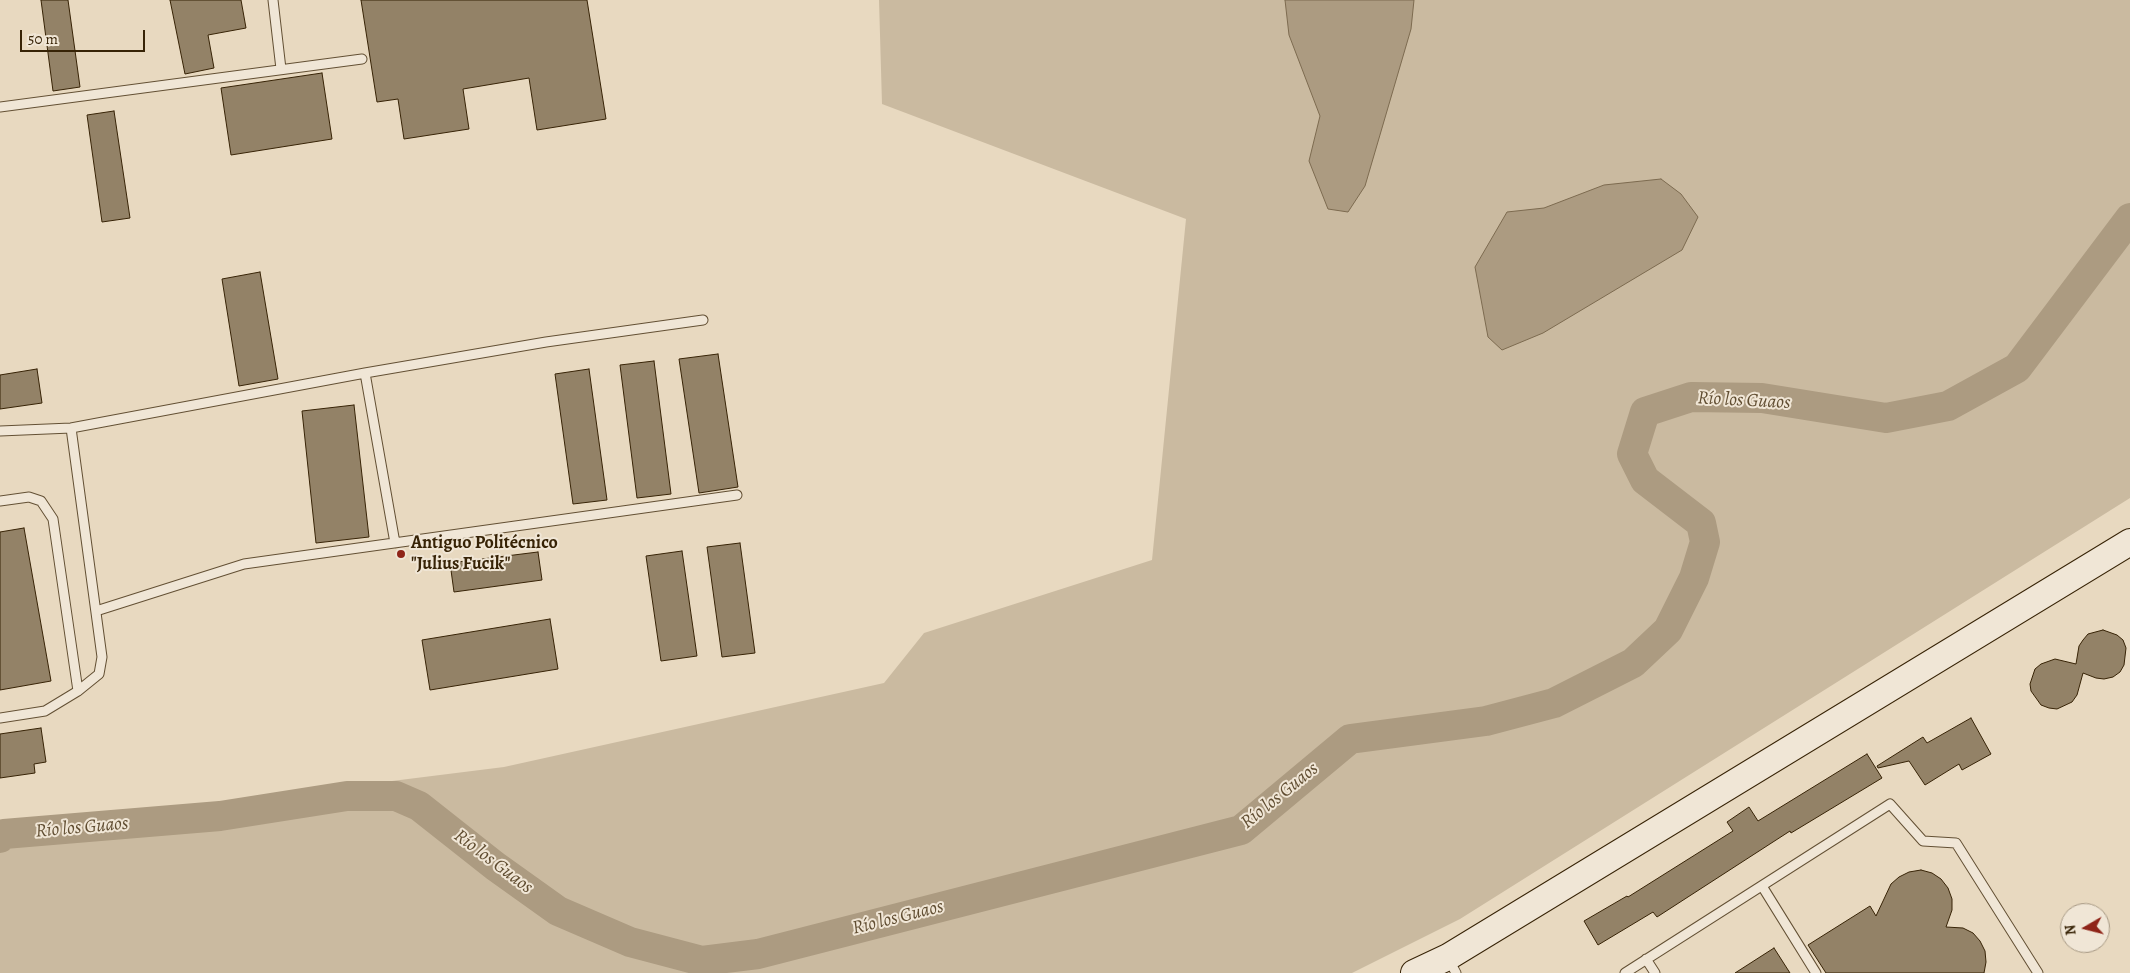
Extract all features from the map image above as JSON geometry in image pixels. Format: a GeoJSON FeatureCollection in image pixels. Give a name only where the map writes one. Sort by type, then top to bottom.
{"type":"FeatureCollection","features":[{"type":"Feature","properties":{"kind":"street"},"geometry":{"type":"LineString","coordinates":[[1414,973],[1452,965],[2130,542]]}},
{"type":"Feature","properties":{"kind":"lane"},"geometry":{"type":"LineString","coordinates":[[273,0],[281,69]]}},
{"type":"Feature","properties":{"kind":"lane"},"geometry":{"type":"LineString","coordinates":[[0,107],[362,59]]}},
{"type":"Feature","properties":{"kind":"lane"},"geometry":{"type":"LineString","coordinates":[[0,431],[71,428],[365,373],[546,342],[703,320]]}},
{"type":"Feature","properties":{"kind":"lane"},"geometry":{"type":"LineString","coordinates":[[365,373],[395,543]]}},
{"type":"Feature","properties":{"kind":"lane"},"geometry":{"type":"LineString","coordinates":[[0,718],[45,711],[78,691],[99,674],[102,657],[71,428]]}},
{"type":"Feature","properties":{"kind":"lane"},"geometry":{"type":"LineString","coordinates":[[96,611],[244,564],[737,495]]}},
{"type":"Feature","properties":{"kind":"lane"},"geometry":{"type":"LineString","coordinates":[[0,501],[29,497],[41,501],[52,519],[78,691]]}},
{"type":"Feature","properties":{"kind":"lane"},"geometry":{"type":"LineString","coordinates":[[1625,973],[1890,804],[1923,841],[1956,843],[2038,973]]}},
{"type":"Feature","properties":{"kind":"lane"},"geometry":{"type":"LineString","coordinates":[[1762,886],[1816,973]]}},
{"type":"Feature","properties":{"kind":"lane"},"geometry":{"type":"LineString","coordinates":[[1646,960],[1655,973]]}},
{"type":"Feature","properties":{"kind":"shaded area"},"geometry":{"type":"Polygon","coordinates":[[[879,0],[2130,0],[2130,498],[1460,919],[1352,973],[0,973],[0,830],[504,767],[884,683],[924,633],[1152,560],[1186,219],[882,104],[879,0]]]}},
{"type":"Feature","properties":{"kind":"shaded area"},"geometry":{"type":"Polygon","coordinates":[[[1285,0],[1414,0],[1411,29],[1365,186],[1348,212],[1328,209],[1309,161],[1320,116],[1289,35],[1285,0]]]}},
{"type":"Feature","properties":{"kind":"shaded area"},"geometry":{"type":"Polygon","coordinates":[[[1661,179],[1681,194],[1698,217],[1682,250],[1543,333],[1502,350],[1488,337],[1475,267],[1507,212],[1544,208],[1604,185],[1661,179]]]}},
{"type":"Feature","properties":{"kind":"building"},"geometry":{"type":"Polygon","coordinates":[[[41,0],[68,0],[80,87],[53,91],[41,0]]]}},
{"type":"Feature","properties":{"kind":"building"},"geometry":{"type":"Polygon","coordinates":[[[170,0],[241,0],[246,28],[208,35],[214,68],[185,74],[170,0]]]}},
{"type":"Feature","properties":{"kind":"building"},"geometry":{"type":"Polygon","coordinates":[[[361,0],[587,0],[606,119],[537,130],[529,78],[463,89],[469,129],[404,139],[398,99],[377,102],[361,0]]]}},
{"type":"Feature","properties":{"kind":"building"},"geometry":{"type":"Polygon","coordinates":[[[322,73],[332,139],[231,155],[221,88],[322,73]]]}},
{"type":"Feature","properties":{"kind":"building"},"geometry":{"type":"Polygon","coordinates":[[[114,111],[130,218],[102,222],[87,115],[114,111]]]}},
{"type":"Feature","properties":{"kind":"building"},"geometry":{"type":"Polygon","coordinates":[[[260,272],[278,379],[239,386],[222,279],[260,272]]]}},
{"type":"Feature","properties":{"kind":"building"},"geometry":{"type":"Polygon","coordinates":[[[718,354],[738,487],[699,493],[679,359],[718,354]]]}},
{"type":"Feature","properties":{"kind":"building"},"geometry":{"type":"Polygon","coordinates":[[[654,361],[671,494],[637,498],[620,365],[654,361]]]}},
{"type":"Feature","properties":{"kind":"building"},"geometry":{"type":"Polygon","coordinates":[[[37,369],[42,403],[0,409],[0,375],[37,369]]]}},
{"type":"Feature","properties":{"kind":"building"},"geometry":{"type":"Polygon","coordinates":[[[589,369],[607,500],[573,504],[555,374],[589,369]]]}},
{"type":"Feature","properties":{"kind":"building"},"geometry":{"type":"Polygon","coordinates":[[[354,405],[369,537],[316,543],[302,411],[354,405]]]}},
{"type":"Feature","properties":{"kind":"building"},"geometry":{"type":"Polygon","coordinates":[[[24,528],[51,681],[0,690],[0,532],[24,528]]]}},
{"type":"Feature","properties":{"kind":"building"},"geometry":{"type":"Polygon","coordinates":[[[740,543],[755,653],[722,657],[707,547],[740,543]]]}},
{"type":"Feature","properties":{"kind":"building"},"geometry":{"type":"Polygon","coordinates":[[[682,551],[697,656],[661,661],[646,556],[682,551]]]}},
{"type":"Feature","properties":{"kind":"building"},"geometry":{"type":"Polygon","coordinates":[[[538,552],[542,580],[454,592],[450,563],[538,552]]]}},
{"type":"Feature","properties":{"kind":"building"},"geometry":{"type":"Polygon","coordinates":[[[550,619],[558,669],[430,690],[422,640],[550,619]]]}},
{"type":"Feature","properties":{"kind":"building"},"geometry":{"type":"Polygon","coordinates":[[[2103,630],[2117,635],[2123,640],[2126,648],[2124,665],[2120,672],[2113,677],[2104,679],[2083,673],[2077,695],[2072,702],[2057,709],[2041,705],[2031,691],[2030,684],[2035,669],[2041,664],[2055,659],[2076,664],[2079,646],[2083,640],[2088,634],[2103,630]]]}},
{"type":"Feature","properties":{"kind":"building"},"geometry":{"type":"Polygon","coordinates":[[[1971,718],[1991,754],[1962,770],[1959,764],[1925,785],[1909,761],[1878,768],[1877,766],[1923,737],[1927,743],[1971,718]]]}},
{"type":"Feature","properties":{"kind":"building"},"geometry":{"type":"Polygon","coordinates":[[[41,728],[46,762],[34,764],[35,773],[0,778],[0,734],[41,728]]]}},
{"type":"Feature","properties":{"kind":"building"},"geometry":{"type":"Polygon","coordinates":[[[1867,754],[1882,778],[1791,833],[1790,831],[1657,917],[1653,912],[1598,945],[1584,921],[1628,897],[1733,831],[1727,822],[1749,807],[1758,821],[1867,754]]]}},
{"type":"Feature","properties":{"kind":"building"},"geometry":{"type":"Polygon","coordinates":[[[1921,870],[1932,873],[1941,879],[1948,888],[1952,899],[1952,910],[1946,927],[1963,928],[1973,933],[1980,941],[1985,951],[1984,973],[1826,973],[1808,945],[1870,906],[1876,916],[1891,884],[1909,872],[1921,870]]]}},
{"type":"Feature","properties":{"kind":"building"},"geometry":{"type":"Polygon","coordinates":[[[1774,948],[1790,973],[1735,973],[1774,948]]]}},
{"type":"Feature","properties":{"kind":"waterway","name":"Río los Guaos"},"geometry":{"type":"LineString","coordinates":[[0,838],[4,834],[220,816],[347,796],[396,796],[419,806],[495,866],[558,911],[630,942],[702,961],[758,954],[1241,830],[1350,739],[1486,721],[1554,703],[1633,663],[1668,630],[1694,578],[1705,542],[1701,523],[1645,480],[1632,454],[1645,412],[1691,397],[1762,398],[1886,418],[1948,406],[2017,368],[2130,218]]}},
{"type":"Feature","properties":{"kind":"place","name":"Antiguo Politécnico \"Julius Fucik\""},"geometry":{"type":"Point","coordinates":[401,554]}}]}
